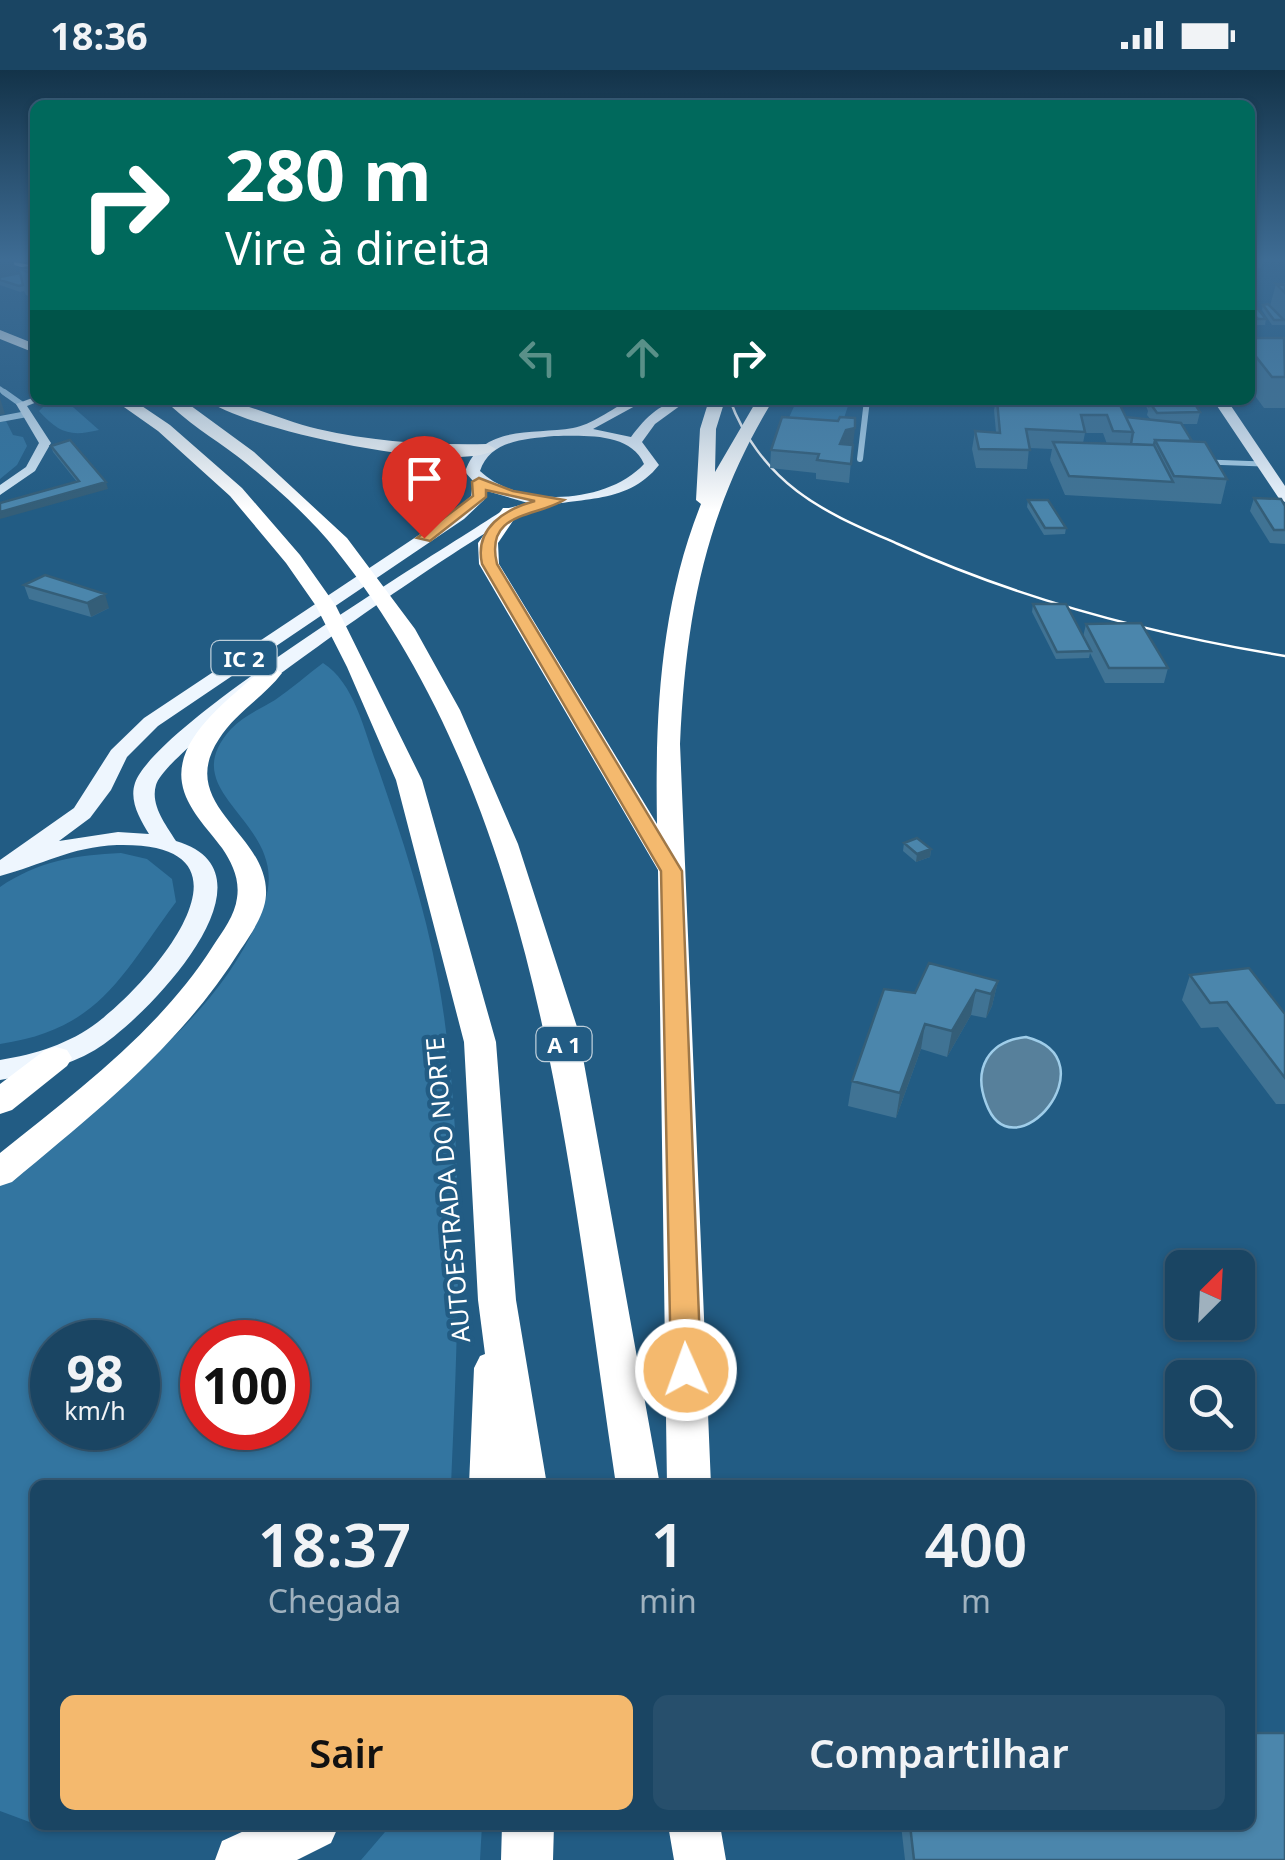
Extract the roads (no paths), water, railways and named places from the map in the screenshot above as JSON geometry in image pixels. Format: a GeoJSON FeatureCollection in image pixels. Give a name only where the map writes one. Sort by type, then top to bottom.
{"type":"FeatureCollection","features":[{"type":"Feature","properties":{"kind":"highway","name":"AUTOESTRADA DO NORTE"},"geometry":{"type":"LineString","coordinates":[[130,405],[164,428],[236,492],[293,559],[326,606],[409,780],[480,1042],[497,1300],[524,1480]]}},
{"type":"Feature","properties":{"kind":"highway","name":"A 1"},"geometry":{"type":"LineString","coordinates":[[181,405],[248,456],[340,542],[404,629],[448,710],[505,844],[562,1030],[637,1480]]}},
{"type":"Feature","properties":{"kind":"highway"},"geometry":{"type":"LineString","coordinates":[[227,405],[282,427],[320,436],[425,450],[488,448]]}},
{"type":"Feature","properties":{"kind":"highway"},"geometry":{"type":"LineString","coordinates":[[704,515],[708,429],[715,405]]}},
{"type":"Feature","properties":{"kind":"highway"},"geometry":{"type":"LineString","coordinates":[[689,1480],[668,744],[672,656],[686,571],[704,515],[763,405]]}},
{"type":"Feature","properties":{"kind":"highway"},"geometry":{"type":"LineString","coordinates":[[510,512],[488,543],[489,564],[672,871]]}},
{"type":"Feature","properties":{"kind":"highway"},"geometry":{"type":"LineString","coordinates":[[0,1173],[164,1033],[220,962],[245,917],[252,893],[251,874],[201,803],[194,774],[205,740],[271,673]]}},
{"type":"Feature","properties":{"kind":"highway"},"geometry":{"type":"LineString","coordinates":[[0,1102],[56,1058]]}},
{"type":"Feature","properties":{"kind":"highway"},"geometry":{"type":"LineString","coordinates":[[491,1480],[497,1300]]}},
{"type":"Feature","properties":{"kind":"highway"},"geometry":{"type":"LineString","coordinates":[[240,1860],[303,1830]]}},
{"type":"Feature","properties":{"kind":"highway"},"geometry":{"type":"LineString","coordinates":[[527,1860],[528,1830]]}},
{"type":"Feature","properties":{"kind":"main road"},"geometry":{"type":"LineString","coordinates":[[578,432],[629,405]]}},
{"type":"Feature","properties":{"kind":"main road"},"geometry":{"type":"LineString","coordinates":[[634,443],[650,422],[675,405]]}},
{"type":"Feature","properties":{"kind":"main road"},"geometry":{"type":"LineString","coordinates":[[1223,405],[1285,497]]}},
{"type":"Feature","properties":{"kind":"main road"},"geometry":{"type":"LineString","coordinates":[[167,845],[144,798],[146,780],[158,762],[186,736],[271,673],[510,512],[557,500],[607,494],[638,482],[652,461],[634,443],[578,432],[516,438],[488,448],[473,467],[479,482],[511,494],[557,500]]}},
{"type":"Feature","properties":{"kind":"main road","name":"IC 2"},"geometry":{"type":"LineString","coordinates":[[8,863],[82,813],[130,738],[458,516],[480,497],[479,482]]}},
{"type":"Feature","properties":{"kind":"main road"},"geometry":{"type":"LineString","coordinates":[[0,1070],[56,1058],[124,1018],[157,981],[207,904],[202,871],[194,860],[167,845],[104,839],[62,844],[8,863]]}},
{"type":"Feature","properties":{"kind":"street"},"geometry":{"type":"LineString","coordinates":[[0,389],[24,409],[45,443],[31,469],[0,491]]}},
{"type":"Feature","properties":{"kind":"street"},"geometry":{"type":"LineString","coordinates":[[0,419],[30,405]]}},
{"type":"Feature","properties":{"kind":"street"},"geometry":{"type":"LineString","coordinates":[[860,459],[866,405]]}},
{"type":"Feature","properties":{"kind":"lane"},"geometry":{"type":"LineString","coordinates":[[1207,462],[1263,464]]}},
{"type":"Feature","properties":{"kind":"tram line"},"geometry":{"type":"LineString","coordinates":[[732,405],[749,439],[786,482],[859,527],[944,564],[1087,613],[1285,656]]}}]}
